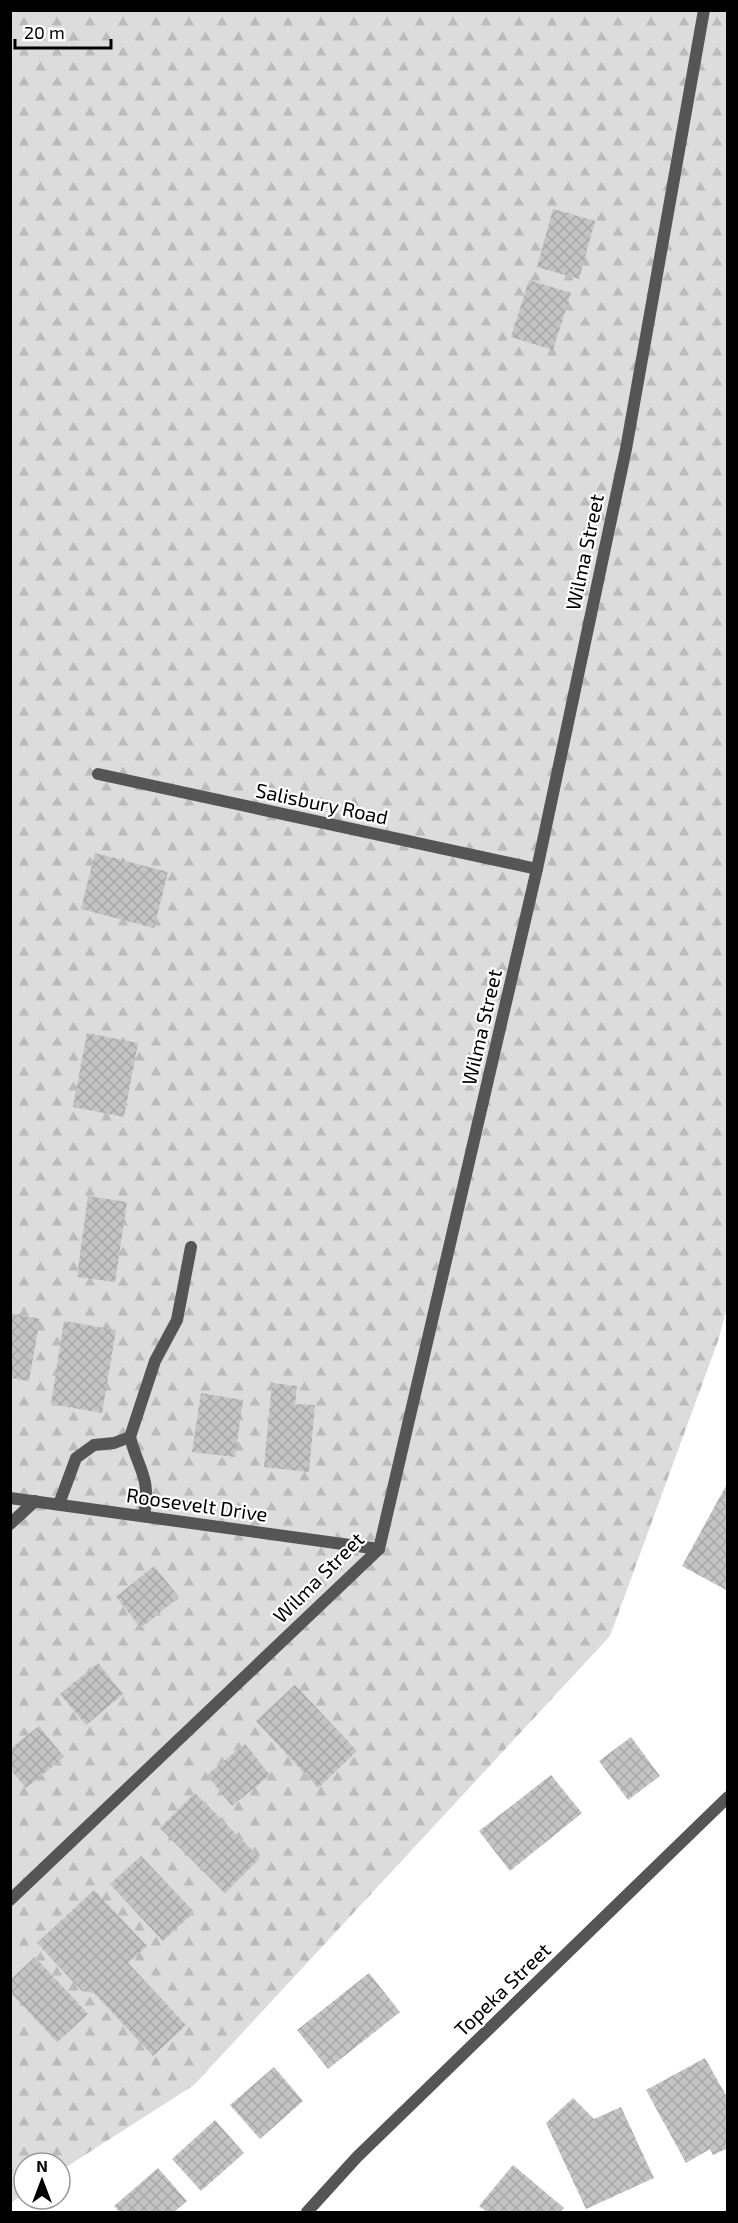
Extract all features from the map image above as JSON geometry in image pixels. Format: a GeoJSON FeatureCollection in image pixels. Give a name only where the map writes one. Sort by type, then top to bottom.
{"type":"FeatureCollection","features":[{"type":"Feature","properties":{"kind":"street","name":"Wilma Street"},"geometry":{"type":"LineString","coordinates":[[10,1900],[379,1549],[537,869],[626,449],[704,10]]}},
{"type":"Feature","properties":{"kind":"street","name":"Salisbury Road"},"geometry":{"type":"LineString","coordinates":[[98,774],[537,869]]}},
{"type":"Feature","properties":{"kind":"street"},"geometry":{"type":"LineString","coordinates":[[144,1516],[148,1495],[145,1474],[130,1437],[155,1361],[177,1320],[191,1247]]}},
{"type":"Feature","properties":{"kind":"street"},"geometry":{"type":"LineString","coordinates":[[59,1504],[76,1458],[94,1445],[114,1443],[130,1437]]}},
{"type":"Feature","properties":{"kind":"street","name":"Roosevelt Drive"},"geometry":{"type":"LineString","coordinates":[[10,1498],[379,1549]]}},
{"type":"Feature","properties":{"kind":"street"},"geometry":{"type":"LineString","coordinates":[[10,1524],[35,1501]]}},
{"type":"Feature","properties":{"kind":"street","name":"Topeka Street"},"geometry":{"type":"LineString","coordinates":[[307,2212],[357,2157],[728,1797]]}},
{"type":"Feature","properties":{"kind":"green space"},"geometry":{"type":"Polygon","coordinates":[[[11,11],[727,11],[728,1304],[718,1341],[610,1636],[194,2085],[72,2163],[72,2151],[12,2151],[11,2203],[11,11]]]}},
{"type":"Feature","properties":{"kind":"building"},"geometry":{"type":"Polygon","coordinates":[[[553,209],[595,221],[579,279],[537,267],[553,209]]]}},
{"type":"Feature","properties":{"kind":"building"},"geometry":{"type":"Polygon","coordinates":[[[529,280],[571,293],[553,350],[511,337],[529,280]]]}},
{"type":"Feature","properties":{"kind":"building"},"geometry":{"type":"Polygon","coordinates":[[[95,853],[168,872],[154,928],[81,909],[95,853]]]}},
{"type":"Feature","properties":{"kind":"building"},"geometry":{"type":"Polygon","coordinates":[[[87,1033],[138,1043],[124,1117],[73,1107],[87,1033]]]}},
{"type":"Feature","properties":{"kind":"building"},"geometry":{"type":"Polygon","coordinates":[[[88,1196],[127,1202],[115,1282],[77,1277],[88,1196]]]}},
{"type":"Feature","properties":{"kind":"building"},"geometry":{"type":"Polygon","coordinates":[[[10,1313],[40,1319],[29,1381],[10,1378],[10,1313]]]}},
{"type":"Feature","properties":{"kind":"building"},"geometry":{"type":"Polygon","coordinates":[[[64,1321],[116,1330],[102,1413],[51,1404],[64,1321]]]}},
{"type":"Feature","properties":{"kind":"building"},"geometry":{"type":"Polygon","coordinates":[[[272,1383],[297,1386],[295,1404],[315,1405],[309,1472],[264,1467],[272,1383]]]}},
{"type":"Feature","properties":{"kind":"building"},"geometry":{"type":"Polygon","coordinates":[[[201,1393],[243,1400],[235,1457],[192,1452],[201,1393]]]}},
{"type":"Feature","properties":{"kind":"building"},"geometry":{"type":"Polygon","coordinates":[[[728,1482],[728,1591],[682,1566],[728,1482]]]}},
{"type":"Feature","properties":{"kind":"building"},"geometry":{"type":"Polygon","coordinates":[[[154,1566],[179,1597],[141,1628],[116,1597],[154,1566]]]}},
{"type":"Feature","properties":{"kind":"building"},"geometry":{"type":"Polygon","coordinates":[[[98,1663],[123,1694],[86,1725],[60,1694],[98,1663]]]}},
{"type":"Feature","properties":{"kind":"building"},"geometry":{"type":"Polygon","coordinates":[[[295,1685],[357,1751],[318,1788],[256,1721],[295,1685]]]}},
{"type":"Feature","properties":{"kind":"building"},"geometry":{"type":"Polygon","coordinates":[[[39,1726],[64,1757],[26,1788],[10,1769],[10,1749],[39,1726]]]}},
{"type":"Feature","properties":{"kind":"building"},"geometry":{"type":"Polygon","coordinates":[[[631,1737],[660,1776],[628,1800],[599,1761],[631,1737]]]}},
{"type":"Feature","properties":{"kind":"building"},"geometry":{"type":"Polygon","coordinates":[[[245,1744],[270,1775],[232,1806],[207,1775],[245,1744]]]}},
{"type":"Feature","properties":{"kind":"building"},"geometry":{"type":"Polygon","coordinates":[[[551,1775],[582,1813],[510,1871],[479,1831],[551,1775]]]}},
{"type":"Feature","properties":{"kind":"building"},"geometry":{"type":"Polygon","coordinates":[[[195,1793],[260,1858],[225,1893],[160,1828],[195,1793]]]}},
{"type":"Feature","properties":{"kind":"building"},"geometry":{"type":"Polygon","coordinates":[[[141,1856],[194,1912],[163,1941],[110,1884],[141,1856]]]}},
{"type":"Feature","properties":{"kind":"building"},"geometry":{"type":"Polygon","coordinates":[[[94,1890],[147,1946],[128,1963],[186,2025],[153,2056],[94,1993],[82,1991],[37,1943],[94,1890]]]}},
{"type":"Feature","properties":{"kind":"building"},"geometry":{"type":"Polygon","coordinates":[[[35,1957],[88,2014],[57,2042],[10,1992],[10,1980],[35,1957]]]}},
{"type":"Feature","properties":{"kind":"building"},"geometry":{"type":"Polygon","coordinates":[[[369,1973],[400,2012],[328,2069],[297,2030],[369,1973]]]}},
{"type":"Feature","properties":{"kind":"building"},"geometry":{"type":"Polygon","coordinates":[[[705,2058],[728,2099],[728,2148],[713,2155],[710,2149],[686,2163],[646,2090],[705,2058]]]}},
{"type":"Feature","properties":{"kind":"building"},"geometry":{"type":"Polygon","coordinates":[[[274,2067],[303,2101],[260,2139],[230,2105],[274,2067]]]}},
{"type":"Feature","properties":{"kind":"building"},"geometry":{"type":"Polygon","coordinates":[[[573,2098],[594,2119],[621,2107],[654,2178],[586,2209],[546,2123],[573,2098]]]}},
{"type":"Feature","properties":{"kind":"building"},"geometry":{"type":"Polygon","coordinates":[[[215,2120],[244,2153],[201,2191],[172,2159],[215,2120]]]}},
{"type":"Feature","properties":{"kind":"building"},"geometry":{"type":"Polygon","coordinates":[[[513,2165],[564,2208],[560,2212],[487,2212],[479,2206],[513,2165]]]}},
{"type":"Feature","properties":{"kind":"building"},"geometry":{"type":"Polygon","coordinates":[[[158,2168],[187,2201],[174,2212],[120,2212],[114,2206],[158,2168]]]}}]}
